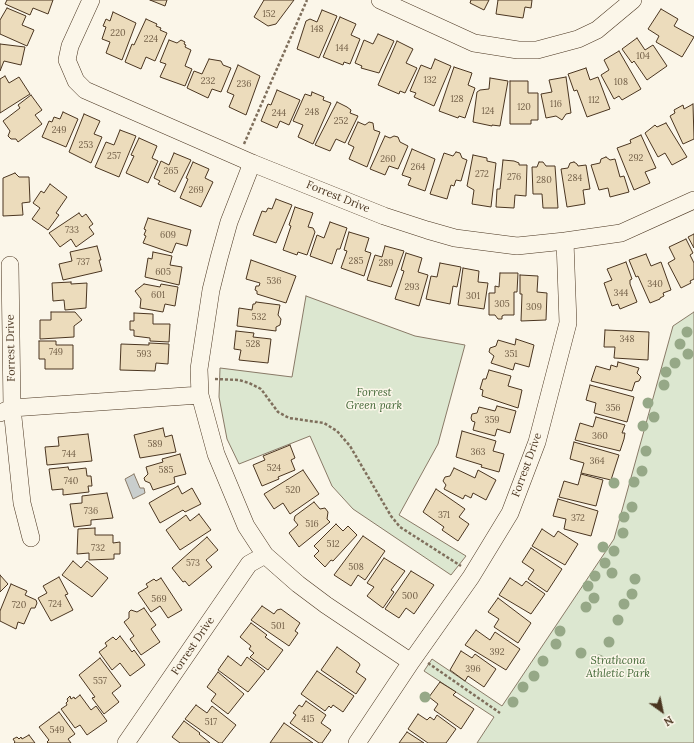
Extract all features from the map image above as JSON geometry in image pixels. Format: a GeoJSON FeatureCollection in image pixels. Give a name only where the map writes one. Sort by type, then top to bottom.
{"type":"FeatureCollection","features":[{"type":"Feature","properties":{"kind":"street","name":"Forrest Drive"},"geometry":{"type":"LineString","coordinates":[[91,0],[70,46],[67,60],[76,82],[85,90],[384,216],[441,234],[517,246],[621,233],[694,200]]}},
{"type":"Feature","properties":{"kind":"street"},"geometry":{"type":"LineString","coordinates":[[380,0],[474,43],[525,50],[537,50],[578,39],[597,30],[633,0]]}},
{"type":"Feature","properties":{"kind":"street"},"geometry":{"type":"LineString","coordinates":[[246,159],[211,290],[199,369],[200,395],[216,454],[246,526],[265,555],[298,584],[326,605],[419,662]]}},
{"type":"Feature","properties":{"kind":"street","name":"Forrest Drive"},"geometry":{"type":"LineString","coordinates":[[357,743],[419,662],[510,513],[534,449],[563,348],[568,323],[565,241]]}},
{"type":"Feature","properties":{"kind":"street","name":"Forrest Drive"},"geometry":{"type":"LineString","coordinates":[[10,265],[4,408],[22,503],[31,538]]}},
{"type":"Feature","properties":{"kind":"street"},"geometry":{"type":"LineString","coordinates":[[4,408],[200,395]]}},
{"type":"Feature","properties":{"kind":"street","name":"Forrest Drive"},"geometry":{"type":"LineString","coordinates":[[126,743],[248,564],[265,555]]}},
{"type":"Feature","properties":{"kind":"path"},"geometry":{"type":"LineString","coordinates":[[246,159],[307,0]]}},
{"type":"Feature","properties":{"kind":"path"},"geometry":{"type":"LineString","coordinates":[[213,379],[239,380],[249,383],[261,389],[278,412],[289,418],[324,423],[337,431],[350,446],[391,516],[400,527],[463,567]]}},
{"type":"Feature","properties":{"kind":"path"},"geometry":{"type":"LineString","coordinates":[[419,662],[500,713]]}},
{"type":"Feature","properties":{"kind":"green space","name":"Forrest Green park"},"geometry":{"type":"Polygon","coordinates":[[[306,296],[415,336],[465,345],[438,444],[399,515],[466,556],[451,575],[353,509],[332,486],[310,436],[239,464],[227,439],[219,397],[220,368],[292,377],[306,296]]]}},
{"type":"Feature","properties":{"kind":"green space","name":"Strathcona Athletic Park"},"geometry":{"type":"Polygon","coordinates":[[[694,312],[694,743],[477,743],[494,717],[424,671],[432,659],[502,706],[614,539],[673,326],[694,312]]]}},
{"type":"Feature","properties":{"kind":"shaded area"},"geometry":{"type":"Polygon","coordinates":[[[134,474],[140,488],[144,488],[145,493],[133,499],[125,479],[134,474]]]}},
{"type":"Feature","properties":{"kind":"building"},"geometry":{"type":"Polygon","coordinates":[[[7,0],[53,0],[48,14],[33,8],[30,15],[5,4],[7,0]]]}},
{"type":"Feature","properties":{"kind":"building"},"geometry":{"type":"Polygon","coordinates":[[[150,0],[167,0],[165,6],[150,0]]]}},
{"type":"Feature","properties":{"kind":"building"},"geometry":{"type":"Polygon","coordinates":[[[264,0],[294,0],[276,24],[268,26],[254,17],[264,0]]]}},
{"type":"Feature","properties":{"kind":"building"},"geometry":{"type":"Polygon","coordinates":[[[471,0],[489,0],[484,10],[470,3],[471,0]]]}},
{"type":"Feature","properties":{"kind":"building"},"geometry":{"type":"Polygon","coordinates":[[[498,0],[532,0],[531,8],[525,7],[523,18],[496,14],[498,0]]]}},
{"type":"Feature","properties":{"kind":"building"},"geometry":{"type":"Polygon","coordinates":[[[7,8],[26,16],[22,25],[34,30],[27,46],[0,34],[0,20],[7,8]]]}},
{"type":"Feature","properties":{"kind":"building"},"geometry":{"type":"Polygon","coordinates":[[[661,9],[678,19],[674,26],[694,37],[682,57],[656,42],[659,36],[648,29],[661,9]]]}},
{"type":"Feature","properties":{"kind":"building"},"geometry":{"type":"Polygon","coordinates":[[[322,10],[337,16],[319,58],[297,49],[306,21],[310,19],[317,22],[322,10]]]}},
{"type":"Feature","properties":{"kind":"building"},"geometry":{"type":"Polygon","coordinates":[[[113,12],[136,23],[122,60],[106,53],[110,42],[102,39],[106,27],[103,26],[106,19],[110,21],[113,12]]]}},
{"type":"Feature","properties":{"kind":"building"},"geometry":{"type":"Polygon","coordinates":[[[340,17],[356,24],[351,35],[360,39],[350,64],[344,62],[343,65],[323,57],[340,17]]]}},
{"type":"Feature","properties":{"kind":"building"},"geometry":{"type":"Polygon","coordinates":[[[146,19],[157,24],[156,26],[161,28],[160,30],[167,33],[155,61],[146,57],[141,69],[125,62],[132,44],[134,45],[146,19]]]}},
{"type":"Feature","properties":{"kind":"building"},"geometry":{"type":"Polygon","coordinates":[[[378,34],[394,41],[379,73],[361,68],[362,66],[355,63],[364,40],[373,44],[378,34]]]}},
{"type":"Feature","properties":{"kind":"building"},"geometry":{"type":"Polygon","coordinates":[[[637,38],[645,50],[653,45],[667,66],[647,80],[634,61],[632,63],[622,49],[637,38]]]}},
{"type":"Feature","properties":{"kind":"building"},"geometry":{"type":"Polygon","coordinates":[[[169,40],[177,43],[181,40],[185,42],[185,47],[191,50],[185,66],[192,69],[185,86],[160,77],[166,64],[160,62],[169,40]]]}},
{"type":"Feature","properties":{"kind":"building"},"geometry":{"type":"Polygon","coordinates":[[[397,41],[413,49],[406,63],[417,68],[405,93],[400,91],[399,94],[378,85],[397,41]]]}},
{"type":"Feature","properties":{"kind":"building"},"geometry":{"type":"Polygon","coordinates":[[[0,44],[25,47],[21,65],[4,61],[0,71],[0,44]]]}},
{"type":"Feature","properties":{"kind":"building"},"geometry":{"type":"Polygon","coordinates":[[[619,51],[641,89],[622,100],[619,96],[614,99],[601,75],[609,70],[604,60],[619,51]]]}},
{"type":"Feature","properties":{"kind":"building"},"geometry":{"type":"Polygon","coordinates":[[[209,59],[221,61],[223,65],[231,68],[221,92],[212,89],[208,98],[187,88],[194,71],[202,74],[209,59]]]}},
{"type":"Feature","properties":{"kind":"building"},"geometry":{"type":"Polygon","coordinates":[[[435,59],[451,66],[434,106],[414,97],[416,93],[410,91],[421,65],[431,69],[435,59]]]}},
{"type":"Feature","properties":{"kind":"building"},"geometry":{"type":"Polygon","coordinates":[[[238,65],[260,76],[246,115],[229,107],[234,95],[227,92],[238,65]]]}},
{"type":"Feature","properties":{"kind":"building"},"geometry":{"type":"Polygon","coordinates":[[[454,67],[472,73],[468,85],[475,88],[465,118],[459,116],[458,118],[439,111],[454,67]]]}},
{"type":"Feature","properties":{"kind":"building"},"geometry":{"type":"Polygon","coordinates":[[[586,68],[590,80],[598,77],[610,109],[587,117],[577,90],[574,91],[568,74],[586,68]]]}},
{"type":"Feature","properties":{"kind":"building"},"geometry":{"type":"Polygon","coordinates":[[[5,76],[9,83],[19,77],[30,94],[0,113],[0,79],[5,76]]]}},
{"type":"Feature","properties":{"kind":"building"},"geometry":{"type":"Polygon","coordinates":[[[566,77],[571,113],[566,114],[562,120],[556,116],[546,118],[541,94],[552,92],[549,80],[566,77]]]}},
{"type":"Feature","properties":{"kind":"building"},"geometry":{"type":"Polygon","coordinates":[[[490,78],[508,81],[500,126],[473,122],[477,92],[480,90],[489,89],[490,78]]]}},
{"type":"Feature","properties":{"kind":"building"},"geometry":{"type":"Polygon","coordinates":[[[510,81],[528,81],[528,93],[538,93],[538,120],[531,120],[531,124],[510,124],[510,81]]]}},
{"type":"Feature","properties":{"kind":"building"},"geometry":{"type":"Polygon","coordinates":[[[277,90],[300,100],[289,125],[280,121],[277,128],[261,121],[268,104],[271,105],[277,90]]]}},
{"type":"Feature","properties":{"kind":"building"},"geometry":{"type":"Polygon","coordinates":[[[312,92],[324,97],[323,100],[331,103],[313,144],[298,137],[303,125],[293,121],[305,94],[311,96],[312,92]]]}},
{"type":"Feature","properties":{"kind":"building"},"geometry":{"type":"Polygon","coordinates":[[[31,95],[42,110],[35,115],[42,124],[18,142],[16,139],[11,139],[8,136],[10,131],[3,121],[20,108],[18,105],[31,95]]]}},
{"type":"Feature","properties":{"kind":"building"},"geometry":{"type":"Polygon","coordinates":[[[337,102],[351,110],[350,113],[358,116],[345,143],[336,139],[330,151],[315,145],[337,102]]]}},
{"type":"Feature","properties":{"kind":"building"},"geometry":{"type":"Polygon","coordinates":[[[693,104],[694,139],[683,144],[670,116],[675,113],[674,110],[683,105],[684,109],[693,104]]]}},
{"type":"Feature","properties":{"kind":"building"},"geometry":{"type":"Polygon","coordinates":[[[63,112],[78,119],[66,147],[42,137],[49,121],[52,122],[54,117],[60,119],[63,112]]]}},
{"type":"Feature","properties":{"kind":"building"},"geometry":{"type":"Polygon","coordinates":[[[84,114],[100,121],[94,134],[102,137],[91,163],[69,152],[84,114]]]}},
{"type":"Feature","properties":{"kind":"building"},"geometry":{"type":"Polygon","coordinates":[[[358,122],[365,125],[369,122],[373,123],[374,130],[380,132],[367,167],[349,159],[354,147],[348,144],[358,122]]]}},
{"type":"Feature","properties":{"kind":"building"},"geometry":{"type":"Polygon","coordinates":[[[666,123],[687,157],[672,165],[665,153],[658,157],[645,133],[655,125],[657,127],[666,123]]]}},
{"type":"Feature","properties":{"kind":"building"},"geometry":{"type":"Polygon","coordinates":[[[120,130],[136,136],[119,177],[95,167],[106,142],[114,145],[120,130]]]}},
{"type":"Feature","properties":{"kind":"building"},"geometry":{"type":"Polygon","coordinates":[[[641,135],[656,168],[645,172],[650,183],[634,190],[617,148],[631,143],[630,140],[641,135]]]}},
{"type":"Feature","properties":{"kind":"building"},"geometry":{"type":"Polygon","coordinates":[[[385,136],[390,138],[394,136],[398,137],[400,142],[408,146],[398,169],[389,166],[385,175],[370,169],[385,136]]]}},
{"type":"Feature","properties":{"kind":"building"},"geometry":{"type":"Polygon","coordinates":[[[139,138],[157,146],[152,158],[158,161],[148,183],[126,173],[134,156],[131,155],[139,138]]]}},
{"type":"Feature","properties":{"kind":"building"},"geometry":{"type":"Polygon","coordinates":[[[412,149],[435,159],[425,191],[408,185],[411,178],[402,175],[412,149]]]}},
{"type":"Feature","properties":{"kind":"building"},"geometry":{"type":"Polygon","coordinates":[[[456,152],[460,153],[462,158],[467,160],[461,181],[456,180],[454,186],[451,185],[447,199],[430,194],[444,153],[453,156],[456,152]]]}},
{"type":"Feature","properties":{"kind":"building"},"geometry":{"type":"Polygon","coordinates":[[[174,153],[191,160],[175,192],[158,184],[160,181],[154,178],[161,161],[169,165],[174,153]]]}},
{"type":"Feature","properties":{"kind":"building"},"geometry":{"type":"Polygon","coordinates":[[[473,155],[487,158],[487,161],[496,163],[491,207],[472,204],[474,190],[467,186],[473,155]]]}},
{"type":"Feature","properties":{"kind":"building"},"geometry":{"type":"Polygon","coordinates":[[[606,157],[610,160],[615,159],[620,177],[624,176],[629,192],[610,197],[608,188],[599,190],[591,165],[600,163],[601,159],[606,157]]]}},
{"type":"Feature","properties":{"kind":"building"},"geometry":{"type":"Polygon","coordinates":[[[503,160],[514,161],[519,163],[519,165],[527,165],[526,196],[515,195],[514,208],[496,207],[497,189],[500,189],[503,160]]]}},
{"type":"Feature","properties":{"kind":"building"},"geometry":{"type":"Polygon","coordinates":[[[193,162],[209,169],[205,178],[213,182],[201,207],[180,198],[193,162]]]}},
{"type":"Feature","properties":{"kind":"building"},"geometry":{"type":"Polygon","coordinates":[[[539,162],[543,162],[546,166],[555,166],[558,208],[543,208],[542,194],[533,194],[532,167],[537,167],[539,162]]]}},
{"type":"Feature","properties":{"kind":"building"},"geometry":{"type":"Polygon","coordinates":[[[574,162],[578,166],[586,165],[590,189],[583,190],[585,204],[567,207],[561,169],[568,168],[570,163],[574,162]]]}},
{"type":"Feature","properties":{"kind":"building"},"geometry":{"type":"Polygon","coordinates":[[[15,173],[19,177],[29,177],[30,202],[22,203],[23,215],[3,216],[3,178],[15,173]]]}},
{"type":"Feature","properties":{"kind":"building"},"geometry":{"type":"Polygon","coordinates":[[[50,184],[67,197],[56,213],[59,215],[48,230],[32,219],[40,208],[33,203],[41,191],[44,193],[50,184]]]}},
{"type":"Feature","properties":{"kind":"building"},"geometry":{"type":"Polygon","coordinates":[[[276,199],[292,205],[276,243],[253,235],[262,211],[266,212],[268,208],[272,209],[276,199]]]}},
{"type":"Feature","properties":{"kind":"building"},"geometry":{"type":"Polygon","coordinates":[[[295,207],[313,213],[308,227],[313,228],[315,232],[307,255],[298,252],[297,255],[283,250],[291,226],[289,225],[295,207]]]}},
{"type":"Feature","properties":{"kind":"building"},"geometry":{"type":"Polygon","coordinates":[[[79,213],[82,217],[86,214],[93,224],[89,227],[94,234],[76,247],[71,239],[60,247],[49,233],[79,213]]]}},
{"type":"Feature","properties":{"kind":"building"},"geometry":{"type":"Polygon","coordinates":[[[148,218],[191,230],[187,246],[176,243],[172,253],[143,243],[146,236],[144,235],[146,230],[144,229],[148,218]]]}},
{"type":"Feature","properties":{"kind":"building"},"geometry":{"type":"Polygon","coordinates":[[[330,222],[347,228],[340,249],[337,249],[332,264],[310,256],[317,235],[324,238],[330,222]]]}},
{"type":"Feature","properties":{"kind":"building"},"geometry":{"type":"Polygon","coordinates":[[[349,232],[369,238],[365,251],[371,253],[364,276],[341,268],[347,251],[344,250],[349,232]]]}},
{"type":"Feature","properties":{"kind":"building"},"geometry":{"type":"Polygon","coordinates":[[[694,234],[694,248],[688,237],[694,234]]]}},
{"type":"Feature","properties":{"kind":"building"},"geometry":{"type":"Polygon","coordinates":[[[686,239],[693,253],[690,255],[694,263],[694,279],[690,281],[691,283],[681,288],[668,263],[675,259],[669,247],[686,239]]]}},
{"type":"Feature","properties":{"kind":"building"},"geometry":{"type":"Polygon","coordinates":[[[97,246],[102,271],[63,280],[59,264],[72,261],[70,252],[97,246]]]}},
{"type":"Feature","properties":{"kind":"building"},"geometry":{"type":"Polygon","coordinates":[[[385,246],[404,251],[391,287],[367,280],[375,255],[382,257],[385,246]]]}},
{"type":"Feature","properties":{"kind":"building"},"geometry":{"type":"Polygon","coordinates":[[[153,252],[172,256],[170,265],[182,267],[179,285],[145,277],[148,258],[152,259],[153,252]]]}},
{"type":"Feature","properties":{"kind":"building"},"geometry":{"type":"Polygon","coordinates":[[[406,253],[422,258],[418,272],[428,275],[419,306],[395,299],[404,271],[401,270],[406,253]]]}},
{"type":"Feature","properties":{"kind":"building"},"geometry":{"type":"Polygon","coordinates":[[[646,254],[651,266],[661,262],[671,290],[663,293],[664,296],[660,299],[650,303],[629,260],[646,254]]]}},
{"type":"Feature","properties":{"kind":"building"},"geometry":{"type":"Polygon","coordinates":[[[251,260],[296,276],[286,303],[257,294],[257,291],[255,290],[256,286],[259,286],[260,283],[246,279],[251,260]]]}},
{"type":"Feature","properties":{"kind":"building"},"geometry":{"type":"Polygon","coordinates":[[[626,262],[632,279],[630,280],[630,284],[637,302],[620,309],[618,304],[612,306],[604,283],[612,280],[607,269],[626,262]]]}},
{"type":"Feature","properties":{"kind":"building"},"geometry":{"type":"Polygon","coordinates":[[[440,263],[461,267],[457,287],[453,286],[450,304],[426,299],[431,276],[437,277],[440,263]]]}},
{"type":"Feature","properties":{"kind":"building"},"geometry":{"type":"Polygon","coordinates":[[[463,268],[479,271],[478,282],[488,283],[484,309],[458,305],[463,268]]]}},
{"type":"Feature","properties":{"kind":"building"},"geometry":{"type":"Polygon","coordinates":[[[500,273],[518,273],[517,292],[514,292],[514,315],[504,315],[502,316],[502,319],[498,319],[495,315],[489,315],[489,293],[495,293],[495,286],[499,287],[500,273]]]}},
{"type":"Feature","properties":{"kind":"building"},"geometry":{"type":"Polygon","coordinates":[[[520,275],[538,276],[537,292],[547,293],[546,320],[521,321],[522,294],[520,294],[520,275]]]}},
{"type":"Feature","properties":{"kind":"building"},"geometry":{"type":"Polygon","coordinates":[[[71,282],[71,284],[87,283],[86,308],[65,310],[64,300],[53,301],[52,283],[71,282]]]}},
{"type":"Feature","properties":{"kind":"building"},"geometry":{"type":"Polygon","coordinates":[[[144,284],[160,287],[161,284],[178,287],[175,306],[165,304],[163,312],[140,308],[141,299],[135,291],[144,284]]]}},
{"type":"Feature","properties":{"kind":"building"},"geometry":{"type":"Polygon","coordinates":[[[256,302],[280,305],[278,315],[281,319],[280,325],[276,327],[276,331],[237,326],[239,308],[252,310],[253,304],[256,302]]]}},
{"type":"Feature","properties":{"kind":"building"},"geometry":{"type":"Polygon","coordinates":[[[51,312],[75,312],[82,320],[74,326],[74,337],[40,339],[40,320],[51,320],[51,312]]]}},
{"type":"Feature","properties":{"kind":"building"},"geometry":{"type":"Polygon","coordinates":[[[134,313],[153,314],[153,324],[170,324],[169,342],[150,341],[150,338],[134,336],[134,330],[130,330],[130,321],[134,321],[134,313]]]}},
{"type":"Feature","properties":{"kind":"building"},"geometry":{"type":"Polygon","coordinates":[[[605,330],[649,332],[648,360],[614,358],[615,347],[604,347],[605,330]]]}},
{"type":"Feature","properties":{"kind":"building"},"geometry":{"type":"Polygon","coordinates":[[[236,331],[254,333],[253,337],[271,339],[268,363],[239,360],[241,350],[234,349],[236,331]]]}},
{"type":"Feature","properties":{"kind":"building"},"geometry":{"type":"Polygon","coordinates":[[[516,339],[534,345],[529,367],[515,363],[513,370],[491,363],[494,356],[489,352],[490,348],[496,346],[498,340],[515,345],[516,339]]]}},
{"type":"Feature","properties":{"kind":"building"},"geometry":{"type":"Polygon","coordinates":[[[39,341],[56,341],[56,345],[73,345],[73,369],[45,369],[45,359],[39,359],[39,341]]]}},
{"type":"Feature","properties":{"kind":"building"},"geometry":{"type":"Polygon","coordinates":[[[149,343],[169,344],[168,364],[156,363],[155,371],[120,370],[121,344],[149,345],[149,343]]]}},
{"type":"Feature","properties":{"kind":"building"},"geometry":{"type":"Polygon","coordinates":[[[618,362],[639,368],[637,373],[641,377],[639,381],[635,382],[632,391],[591,381],[596,366],[610,370],[611,365],[617,367],[618,362]]]}},
{"type":"Feature","properties":{"kind":"building"},"geometry":{"type":"Polygon","coordinates":[[[489,370],[511,376],[508,386],[522,390],[518,408],[482,396],[483,390],[480,389],[483,379],[486,379],[489,370]]]}},
{"type":"Feature","properties":{"kind":"building"},"geometry":{"type":"Polygon","coordinates":[[[590,385],[634,397],[627,422],[594,413],[596,403],[586,400],[590,385]]]}},
{"type":"Feature","properties":{"kind":"building"},"geometry":{"type":"Polygon","coordinates":[[[497,406],[516,411],[510,433],[497,429],[495,436],[473,430],[475,422],[472,421],[472,414],[477,413],[479,407],[495,411],[497,406]]]}},
{"type":"Feature","properties":{"kind":"building"},"geometry":{"type":"Polygon","coordinates":[[[596,417],[625,425],[622,433],[625,433],[624,439],[620,451],[575,440],[580,423],[593,427],[596,417]]]}},
{"type":"Feature","properties":{"kind":"building"},"geometry":{"type":"Polygon","coordinates":[[[163,428],[165,437],[172,435],[176,452],[140,458],[134,435],[163,428]]]}},
{"type":"Feature","properties":{"kind":"building"},"geometry":{"type":"Polygon","coordinates":[[[462,431],[496,441],[493,451],[504,454],[499,472],[481,467],[482,465],[456,457],[462,431]]]}},
{"type":"Feature","properties":{"kind":"building"},"geometry":{"type":"Polygon","coordinates":[[[88,434],[92,461],[47,465],[45,447],[59,446],[58,437],[88,434]]]}},
{"type":"Feature","properties":{"kind":"building"},"geometry":{"type":"Polygon","coordinates":[[[574,442],[619,455],[611,480],[581,473],[584,463],[570,459],[574,442]]]}},
{"type":"Feature","properties":{"kind":"building"},"geometry":{"type":"Polygon","coordinates":[[[290,445],[295,458],[291,460],[295,470],[262,486],[253,465],[265,460],[263,456],[290,445]]]}},
{"type":"Feature","properties":{"kind":"building"},"geometry":{"type":"Polygon","coordinates":[[[180,454],[186,474],[174,477],[175,483],[153,490],[150,483],[145,481],[144,478],[148,474],[146,467],[163,462],[162,459],[180,454]]]}},
{"type":"Feature","properties":{"kind":"building"},"geometry":{"type":"Polygon","coordinates":[[[68,467],[69,470],[86,468],[87,476],[91,476],[92,486],[88,486],[89,492],[63,495],[63,489],[52,490],[49,469],[68,467]]]}},
{"type":"Feature","properties":{"kind":"building"},"geometry":{"type":"Polygon","coordinates":[[[454,468],[475,478],[478,470],[496,480],[486,500],[473,493],[471,498],[465,495],[463,499],[444,489],[446,485],[443,481],[445,477],[450,476],[454,468]]]}},
{"type":"Feature","properties":{"kind":"building"},"geometry":{"type":"Polygon","coordinates":[[[303,470],[319,494],[290,514],[283,503],[274,509],[264,494],[303,470]]]}},
{"type":"Feature","properties":{"kind":"building"},"geometry":{"type":"Polygon","coordinates":[[[581,474],[603,480],[596,506],[559,497],[564,481],[578,485],[581,474]]]}},
{"type":"Feature","properties":{"kind":"building"},"geometry":{"type":"Polygon","coordinates":[[[178,486],[182,494],[192,488],[201,504],[185,512],[183,510],[160,523],[149,503],[178,486]]]}},
{"type":"Feature","properties":{"kind":"building"},"geometry":{"type":"Polygon","coordinates":[[[436,489],[465,509],[459,517],[469,524],[458,541],[442,530],[444,527],[423,512],[436,489]]]}},
{"type":"Feature","properties":{"kind":"building"},"geometry":{"type":"Polygon","coordinates":[[[107,493],[113,518],[91,520],[91,525],[74,527],[70,504],[82,503],[82,496],[107,493]]]}},
{"type":"Feature","properties":{"kind":"building"},"geometry":{"type":"Polygon","coordinates":[[[558,499],[598,511],[591,536],[564,529],[566,519],[553,516],[558,499]]]}},
{"type":"Feature","properties":{"kind":"building"},"geometry":{"type":"Polygon","coordinates":[[[314,502],[320,509],[325,508],[328,512],[327,519],[330,522],[299,547],[289,533],[298,525],[294,520],[295,516],[314,502]]]}},
{"type":"Feature","properties":{"kind":"building"},"geometry":{"type":"Polygon","coordinates":[[[199,514],[211,530],[180,550],[166,530],[186,515],[190,521],[199,514]]]}},
{"type":"Feature","properties":{"kind":"building"},"geometry":{"type":"Polygon","coordinates":[[[336,524],[343,531],[348,526],[357,535],[333,561],[331,560],[325,567],[314,556],[319,551],[314,546],[336,524]]]}},
{"type":"Feature","properties":{"kind":"building"},"geometry":{"type":"Polygon","coordinates":[[[95,528],[95,535],[113,535],[113,543],[120,542],[120,554],[114,554],[114,559],[89,560],[89,553],[77,554],[78,529],[95,528]]]}},
{"type":"Feature","properties":{"kind":"building"},"geometry":{"type":"Polygon","coordinates":[[[542,529],[554,537],[558,531],[578,544],[565,565],[532,546],[542,529]]]}},
{"type":"Feature","properties":{"kind":"building"},"geometry":{"type":"Polygon","coordinates":[[[363,536],[385,551],[365,580],[358,575],[351,586],[334,575],[363,536]]]}},
{"type":"Feature","properties":{"kind":"building"},"geometry":{"type":"Polygon","coordinates":[[[207,537],[218,550],[206,560],[212,567],[189,586],[185,581],[183,582],[172,568],[207,537]]]}},
{"type":"Feature","properties":{"kind":"building"},"geometry":{"type":"Polygon","coordinates":[[[531,548],[562,569],[547,592],[528,579],[534,570],[522,562],[531,548]]]}},
{"type":"Feature","properties":{"kind":"building"},"geometry":{"type":"Polygon","coordinates":[[[384,558],[405,571],[391,590],[394,592],[383,608],[367,596],[374,587],[367,583],[384,558]]]}},
{"type":"Feature","properties":{"kind":"building"},"geometry":{"type":"Polygon","coordinates":[[[73,561],[81,568],[87,561],[108,578],[92,597],[62,575],[73,561]]]}},
{"type":"Feature","properties":{"kind":"building"},"geometry":{"type":"Polygon","coordinates":[[[411,571],[434,585],[414,614],[406,608],[399,618],[385,609],[411,571]]]}},
{"type":"Feature","properties":{"kind":"building"},"geometry":{"type":"Polygon","coordinates":[[[0,575],[8,584],[0,592],[0,575]]]}},
{"type":"Feature","properties":{"kind":"building"},"geometry":{"type":"Polygon","coordinates":[[[59,577],[68,594],[65,595],[73,610],[51,621],[38,598],[47,593],[43,586],[59,577]]]}},
{"type":"Feature","properties":{"kind":"building"},"geometry":{"type":"Polygon","coordinates":[[[161,578],[182,610],[168,618],[160,606],[151,612],[138,593],[148,587],[146,584],[154,579],[156,581],[161,578]]]}},
{"type":"Feature","properties":{"kind":"building"},"geometry":{"type":"Polygon","coordinates":[[[510,578],[522,586],[526,581],[545,594],[531,614],[499,595],[510,578]]]}},
{"type":"Feature","properties":{"kind":"building"},"geometry":{"type":"Polygon","coordinates":[[[11,584],[27,591],[25,595],[36,600],[37,603],[35,608],[31,608],[24,624],[18,622],[16,629],[0,621],[0,611],[11,584]]]}},
{"type":"Feature","properties":{"kind":"building"},"geometry":{"type":"Polygon","coordinates":[[[498,598],[531,623],[518,643],[494,627],[499,619],[488,612],[498,598]]]}},
{"type":"Feature","properties":{"kind":"building"},"geometry":{"type":"Polygon","coordinates":[[[262,606],[274,614],[277,610],[281,609],[300,623],[295,631],[298,633],[289,646],[251,620],[262,606]]]}},
{"type":"Feature","properties":{"kind":"building"},"geometry":{"type":"Polygon","coordinates":[[[144,608],[156,625],[151,629],[160,642],[141,655],[130,639],[134,636],[124,622],[129,618],[129,612],[131,610],[137,612],[144,608]]]}},
{"type":"Feature","properties":{"kind":"building"},"geometry":{"type":"Polygon","coordinates":[[[251,623],[267,635],[265,637],[283,650],[268,670],[250,657],[254,653],[249,649],[251,646],[240,637],[251,623]]]}},
{"type":"Feature","properties":{"kind":"building"},"geometry":{"type":"Polygon","coordinates":[[[476,630],[490,640],[495,632],[520,649],[506,670],[465,645],[476,630]]]}},
{"type":"Feature","properties":{"kind":"building"},"geometry":{"type":"Polygon","coordinates":[[[120,636],[132,652],[134,650],[145,665],[130,676],[120,663],[112,670],[99,652],[107,646],[105,643],[113,637],[116,640],[120,636]]]}},
{"type":"Feature","properties":{"kind":"building"},"geometry":{"type":"Polygon","coordinates":[[[337,647],[359,663],[360,665],[356,672],[366,679],[356,694],[321,670],[337,647]]]}},
{"type":"Feature","properties":{"kind":"building"},"geometry":{"type":"Polygon","coordinates":[[[461,651],[472,658],[475,654],[496,669],[484,687],[468,676],[465,681],[450,670],[461,651]]]}},
{"type":"Feature","properties":{"kind":"building"},"geometry":{"type":"Polygon","coordinates":[[[228,656],[241,666],[247,657],[265,671],[248,692],[218,670],[228,656]]]}},
{"type":"Feature","properties":{"kind":"building"},"geometry":{"type":"Polygon","coordinates":[[[100,658],[121,686],[112,693],[119,702],[104,714],[92,698],[95,697],[79,675],[100,658]]]}},
{"type":"Feature","properties":{"kind":"building"},"geometry":{"type":"Polygon","coordinates":[[[317,671],[354,696],[343,712],[333,705],[331,708],[329,706],[325,711],[301,694],[317,671]]]}},
{"type":"Feature","properties":{"kind":"building"},"geometry":{"type":"Polygon","coordinates":[[[218,672],[244,694],[228,714],[211,701],[216,694],[207,687],[218,672]]]}},
{"type":"Feature","properties":{"kind":"building"},"geometry":{"type":"Polygon","coordinates":[[[440,682],[456,692],[453,695],[474,709],[461,729],[434,710],[438,704],[429,697],[440,682]]]}},
{"type":"Feature","properties":{"kind":"building"},"geometry":{"type":"Polygon","coordinates":[[[80,695],[91,710],[96,706],[107,721],[87,735],[80,725],[75,728],[61,709],[67,705],[67,699],[70,696],[71,699],[74,697],[75,699],[80,695]]]}},
{"type":"Feature","properties":{"kind":"building"},"geometry":{"type":"Polygon","coordinates":[[[306,701],[326,715],[321,723],[331,730],[322,743],[319,743],[290,723],[296,715],[293,713],[299,705],[302,707],[306,701]]]}},
{"type":"Feature","properties":{"kind":"building"},"geometry":{"type":"Polygon","coordinates":[[[196,705],[207,713],[212,706],[236,725],[222,743],[219,743],[185,719],[196,705]]]}},
{"type":"Feature","properties":{"kind":"building"},"geometry":{"type":"Polygon","coordinates":[[[59,712],[75,734],[68,739],[71,743],[48,743],[47,742],[49,740],[39,727],[59,712]]]}},
{"type":"Feature","properties":{"kind":"building"},"geometry":{"type":"Polygon","coordinates":[[[418,714],[427,720],[430,717],[434,720],[437,715],[456,729],[446,743],[428,743],[408,729],[418,714]]]}},
{"type":"Feature","properties":{"kind":"building"},"geometry":{"type":"Polygon","coordinates":[[[184,721],[210,743],[180,743],[172,737],[184,721]]]}},
{"type":"Feature","properties":{"kind":"building"},"geometry":{"type":"Polygon","coordinates":[[[284,723],[313,743],[270,743],[284,723]]]}},
{"type":"Feature","properties":{"kind":"building"},"geometry":{"type":"Polygon","coordinates":[[[407,732],[424,743],[399,743],[407,732]]]}},
{"type":"Feature","properties":{"kind":"building"},"geometry":{"type":"Polygon","coordinates":[[[29,735],[35,743],[14,743],[15,742],[13,739],[17,737],[19,739],[21,737],[22,739],[29,735]]]}}]}
